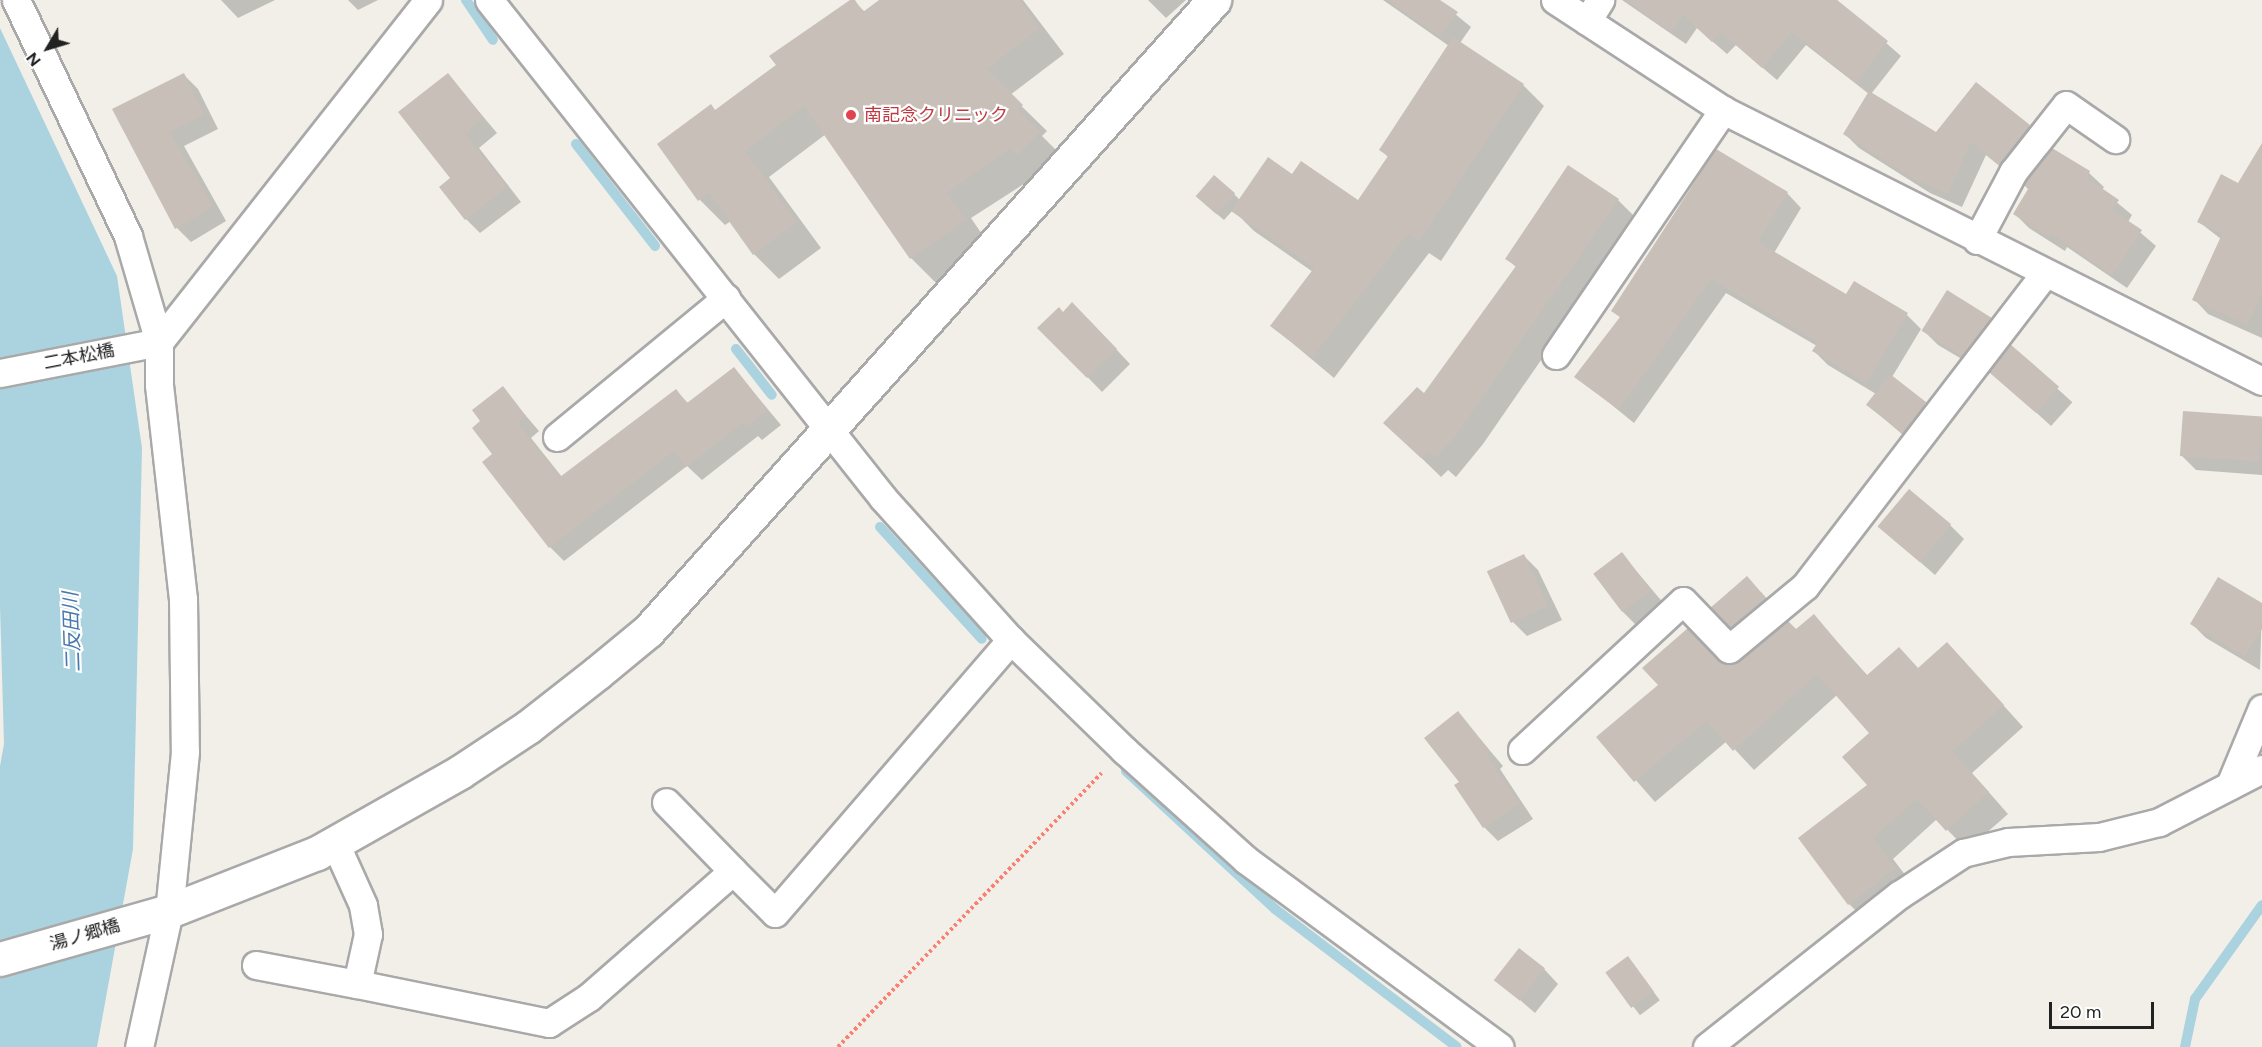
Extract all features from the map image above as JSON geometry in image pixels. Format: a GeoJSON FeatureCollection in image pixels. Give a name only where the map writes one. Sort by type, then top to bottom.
{"type":"FeatureCollection","features":[{"type":"Feature","properties":{"kind":"street"},"geometry":{"type":"LineString","coordinates":[[16,0],[128,236],[159,342],[159,385],[183,599],[185,752],[169,911],[139,1047]]}},
{"type":"Feature","properties":{"kind":"street"},"geometry":{"type":"LineString","coordinates":[[159,342],[428,0]]}},
{"type":"Feature","properties":{"kind":"street"},"geometry":{"type":"LineString","coordinates":[[489,0],[830,428],[883,498],[1011,640],[1124,750],[1246,860],[1500,1047]]}},
{"type":"Feature","properties":{"kind":"street","name":"湯ノ郷橋"},"geometry":{"type":"LineString","coordinates":[[0,959],[169,911],[257,880],[335,843],[460,772],[528,727],[648,631],[1214,0]]}},
{"type":"Feature","properties":{"kind":"street"},"geometry":{"type":"LineString","coordinates":[[1555,0],[1594,11],[1723,110],[2044,274],[2262,381]]}},
{"type":"Feature","properties":{"kind":"street"},"geometry":{"type":"LineString","coordinates":[[1977,240],[2013,172],[2066,105],[2115,139]]}},
{"type":"Feature","properties":{"kind":"street"},"geometry":{"type":"LineString","coordinates":[[1556,355],[1723,110]]}},
{"type":"Feature","properties":{"kind":"street"},"geometry":{"type":"LineString","coordinates":[[1522,750],[1683,601],[1729,649],[1805,586],[2044,274]]}},
{"type":"Feature","properties":{"kind":"street"},"geometry":{"type":"LineString","coordinates":[[557,437],[726,298]]}},
{"type":"Feature","properties":{"kind":"street","name":"二本松橋"},"geometry":{"type":"LineString","coordinates":[[0,373],[159,342]]}},
{"type":"Feature","properties":{"kind":"street"},"geometry":{"type":"LineString","coordinates":[[666,802],[775,913],[1011,640]]}},
{"type":"Feature","properties":{"kind":"street"},"geometry":{"type":"LineString","coordinates":[[2230,785],[2262,708]]}},
{"type":"Feature","properties":{"kind":"street"},"geometry":{"type":"LineString","coordinates":[[1707,1047],[1899,894],[1963,853],[2008,842],[2099,837],[2159,822],[2262,769]]}},
{"type":"Feature","properties":{"kind":"street"},"geometry":{"type":"LineString","coordinates":[[335,843],[363,905],[368,934],[357,984]]}},
{"type":"Feature","properties":{"kind":"street"},"geometry":{"type":"LineString","coordinates":[[256,965],[549,1023],[590,997],[733,871]]}},
{"type":"Feature","properties":{"kind":"path"},"geometry":{"type":"LineString","coordinates":[[838,1047],[1124,750]]}},
{"type":"Feature","properties":{"kind":"water","name":"二反田川"},"geometry":{"type":"Polygon","coordinates":[[[0,28],[117,276],[142,448],[133,849],[97,1047],[0,1047],[0,766],[4,744],[0,606],[0,28]]]}},
{"type":"Feature","properties":{"kind":"building"},"geometry":{"type":"Polygon","coordinates":[[[850,0],[855,0],[863,12],[879,0],[1019,0],[1040,28],[987,69],[1023,105],[1018,110],[1040,132],[1018,155],[1011,148],[947,193],[966,220],[910,259],[804,106],[745,151],[797,222],[753,255],[709,193],[698,201],[657,144],[711,104],[715,110],[776,65],[769,56],[850,0]]]}},
{"type":"Feature","properties":{"kind":"building"},"geometry":{"type":"Polygon","coordinates":[[[1387,0],[1440,0],[1458,12],[1440,37],[1387,0]]]}},
{"type":"Feature","properties":{"kind":"building"},"geometry":{"type":"Polygon","coordinates":[[[1624,0],[1837,0],[1888,41],[1856,83],[1792,32],[1762,68],[1721,32],[1712,42],[1683,15],[1672,32],[1624,0]]]}},
{"type":"Feature","properties":{"kind":"building"},"geometry":{"type":"Polygon","coordinates":[[[1453,37],[1524,84],[1419,241],[1408,233],[1312,358],[1270,326],[1314,268],[1231,211],[1268,157],[1292,174],[1301,161],[1358,200],[1388,156],[1379,150],[1453,37]]]}},
{"type":"Feature","properties":{"kind":"building"},"geometry":{"type":"Polygon","coordinates":[[[184,73],[204,115],[170,132],[213,207],[175,229],[112,109],[184,73]]]}},
{"type":"Feature","properties":{"kind":"building"},"geometry":{"type":"Polygon","coordinates":[[[448,73],[484,118],[465,133],[507,187],[465,220],[439,187],[450,178],[398,112],[448,73]]]}},
{"type":"Feature","properties":{"kind":"building"},"geometry":{"type":"Polygon","coordinates":[[[1976,82],[2030,125],[1999,165],[1971,142],[1948,194],[1914,179],[1843,134],[1869,91],[1936,132],[1976,82]]]}},
{"type":"Feature","properties":{"kind":"building"},"geometry":{"type":"Polygon","coordinates":[[[2262,143],[2262,294],[2248,325],[2192,300],[2222,234],[2197,222],[2221,174],[2238,183],[2262,143]]]}},
{"type":"Feature","properties":{"kind":"building"},"geometry":{"type":"Polygon","coordinates":[[[2052,148],[2090,171],[2087,178],[2119,200],[2112,210],[2142,230],[2112,275],[2052,234],[2050,238],[2013,214],[2028,189],[2024,185],[2026,181],[2052,148]]]}},
{"type":"Feature","properties":{"kind":"building"},"geometry":{"type":"Polygon","coordinates":[[[1716,149],[1788,192],[1758,242],[1846,294],[1854,281],[1908,313],[1866,383],[1812,351],[1818,342],[1711,279],[1619,410],[1574,377],[1620,317],[1611,311],[1716,149]]]}},
{"type":"Feature","properties":{"kind":"building"},"geometry":{"type":"Polygon","coordinates":[[[1568,165],[1619,199],[1455,437],[1435,458],[1428,451],[1421,458],[1383,423],[1417,387],[1424,393],[1516,266],[1505,259],[1568,165]]]}},
{"type":"Feature","properties":{"kind":"building"},"geometry":{"type":"Polygon","coordinates":[[[1214,175],[1235,193],[1217,215],[1196,196],[1214,175]]]}},
{"type":"Feature","properties":{"kind":"building"},"geometry":{"type":"Polygon","coordinates":[[[1947,290],[1991,318],[1966,358],[1922,331],[1947,290]]]}},
{"type":"Feature","properties":{"kind":"building"},"geometry":{"type":"Polygon","coordinates":[[[1072,302],[1117,349],[1087,378],[1037,328],[1059,307],[1063,312],[1072,302]]]}},
{"type":"Feature","properties":{"kind":"building"},"geometry":{"type":"Polygon","coordinates":[[[2010,344],[2059,387],[2036,413],[1987,370],[2010,344]]]}},
{"type":"Feature","properties":{"kind":"building"},"geometry":{"type":"Polygon","coordinates":[[[734,367],[768,410],[746,427],[743,423],[686,467],[674,451],[549,548],[482,462],[492,454],[472,428],[480,421],[472,410],[503,386],[526,416],[518,423],[560,477],[676,389],[687,403],[734,367]]]}},
{"type":"Feature","properties":{"kind":"building"},"geometry":{"type":"Polygon","coordinates":[[[1890,374],[1926,402],[1902,433],[1866,405],[1890,374]]]}},
{"type":"Feature","properties":{"kind":"building"},"geometry":{"type":"Polygon","coordinates":[[[2183,411],[2262,417],[2259,461],[2180,456],[2183,411]]]}},
{"type":"Feature","properties":{"kind":"building"},"geometry":{"type":"Polygon","coordinates":[[[1909,489],[1951,524],[1920,562],[1878,527],[1909,489]]]}},
{"type":"Feature","properties":{"kind":"building"},"geometry":{"type":"Polygon","coordinates":[[[1622,552],[1651,590],[1622,612],[1593,574],[1622,552]]]}},
{"type":"Feature","properties":{"kind":"building"},"geometry":{"type":"Polygon","coordinates":[[[1524,554],[1548,606],[1511,623],[1487,571],[1524,554]]]}},
{"type":"Feature","properties":{"kind":"building"},"geometry":{"type":"Polygon","coordinates":[[[1747,576],[1766,598],[1730,629],[1711,607],[1747,576]]]}},
{"type":"Feature","properties":{"kind":"building"},"geometry":{"type":"Polygon","coordinates":[[[2218,577],[2262,603],[2262,629],[2245,657],[2190,624],[2218,577]]]}},
{"type":"Feature","properties":{"kind":"building"},"geometry":{"type":"Polygon","coordinates":[[[1814,614],[1866,676],[1899,647],[1918,668],[1947,642],[2004,705],[1952,752],[1989,792],[1946,831],[1917,799],[1873,838],[1896,868],[1848,905],[1798,838],[1867,785],[1842,757],[1869,733],[1817,674],[1733,751],[1707,721],[1634,782],[1596,737],[1658,685],[1642,668],[1688,628],[1718,660],[1731,664],[1788,621],[1796,629],[1814,614]]]}},
{"type":"Feature","properties":{"kind":"building"},"geometry":{"type":"Polygon","coordinates":[[[1458,711],[1490,751],[1486,754],[1520,804],[1483,828],[1454,785],[1459,782],[1424,738],[1458,711]]]}},
{"type":"Feature","properties":{"kind":"building"},"geometry":{"type":"Polygon","coordinates":[[[1519,948],[1545,968],[1520,1001],[1494,980],[1519,948]]]}},
{"type":"Feature","properties":{"kind":"building"},"geometry":{"type":"Polygon","coordinates":[[[1628,956],[1654,992],[1631,1008],[1605,972],[1628,956]]]}},
{"type":"Feature","properties":{"kind":"waterway"},"geometry":{"type":"LineString","coordinates":[[466,0],[493,40]]}},
{"type":"Feature","properties":{"kind":"waterway"},"geometry":{"type":"LineString","coordinates":[[576,144],[655,246]]}},
{"type":"Feature","properties":{"kind":"waterway"},"geometry":{"type":"LineString","coordinates":[[736,349],[772,395]]}},
{"type":"Feature","properties":{"kind":"waterway"},"geometry":{"type":"LineString","coordinates":[[880,527],[982,639]]}},
{"type":"Feature","properties":{"kind":"waterway"},"geometry":{"type":"LineString","coordinates":[[1126,771],[1275,909],[1457,1047]]}},
{"type":"Feature","properties":{"kind":"waterway"},"geometry":{"type":"LineString","coordinates":[[2185,1047],[2195,999],[2262,905]]}},
{"type":"Feature","properties":{"kind":"place","name":"南記念クリニック"},"geometry":{"type":"Point","coordinates":[851,115]}}]}
